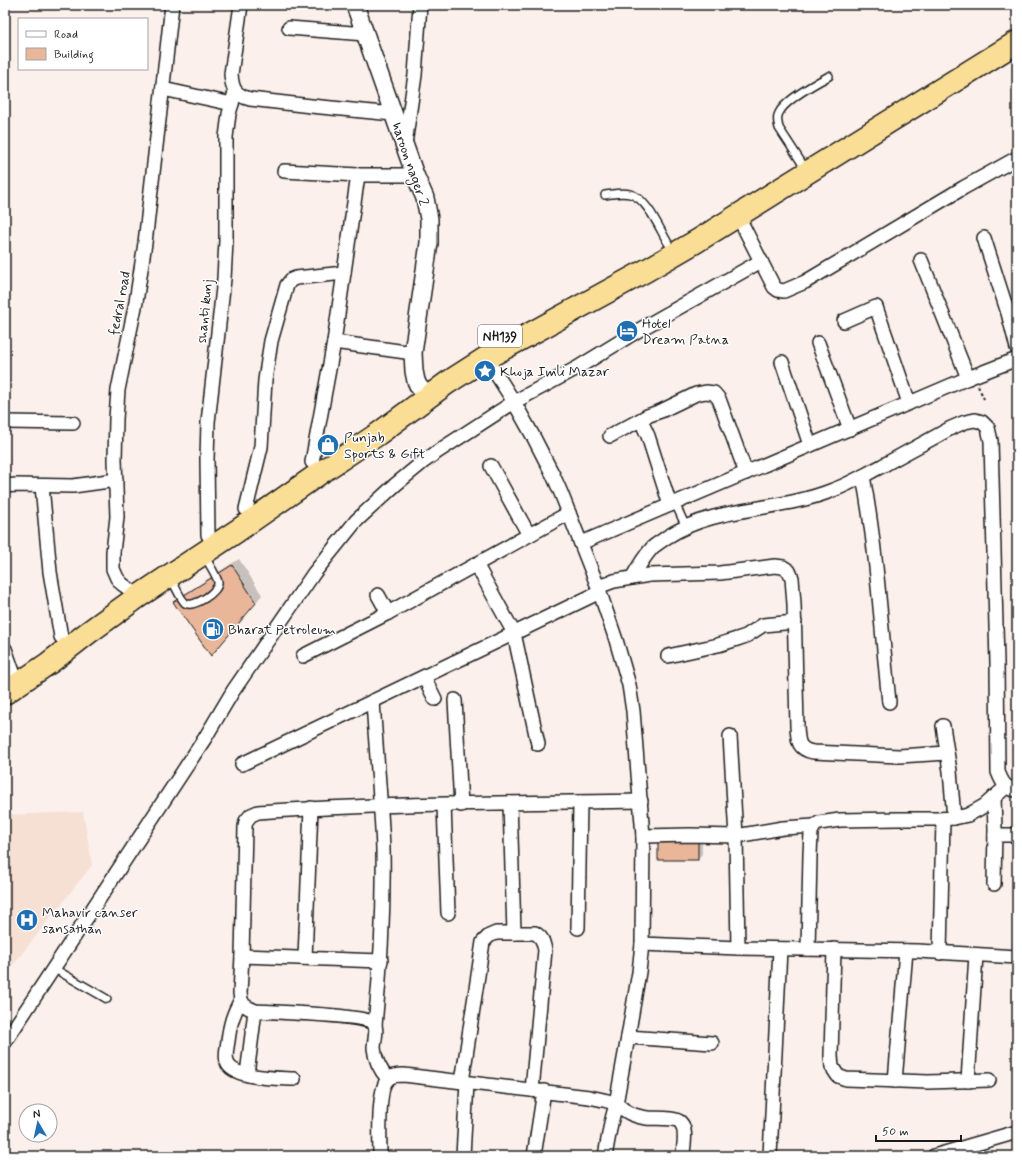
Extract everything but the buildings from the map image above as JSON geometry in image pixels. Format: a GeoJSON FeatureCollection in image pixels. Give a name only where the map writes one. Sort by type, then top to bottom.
{"type":"FeatureCollection","features":[{"type":"Feature","properties":{"kind":"highway","name":"NH139"},"geometry":{"type":"LineString","coordinates":[[5,693],[49,663],[90,632],[134,592],[170,576],[246,509],[312,462],[370,424],[424,392],[447,383],[486,358],[646,270],[738,216],[805,167],[1017,27]]}},
{"type":"Feature","properties":{"kind":"highway","name":"NH139"},"geometry":{"type":"LineString","coordinates":[[9,675],[61,637],[134,592],[378,434],[424,392],[440,372],[480,347],[805,167],[1017,42]]}},
{"type":"Feature","properties":{"kind":"street","name":"fedral road"},"geometry":{"type":"LineString","coordinates":[[134,592],[122,584],[117,578],[113,569],[113,552],[117,517],[115,459],[118,390],[136,302],[146,243],[172,5]]}},
{"type":"Feature","properties":{"kind":"street","name":"shanti kunj"},"geometry":{"type":"LineString","coordinates":[[206,544],[208,422],[224,279],[226,241],[226,137],[229,114],[234,98],[231,74],[241,5]]}},
{"type":"Feature","properties":{"kind":"street","name":"haroon nager 2"},"geometry":{"type":"LineString","coordinates":[[355,5],[415,175],[425,198],[429,219],[429,243],[413,353],[416,381],[424,392]]}},
{"type":"Feature","properties":{"kind":"street"},"geometry":{"type":"LineString","coordinates":[[405,145],[414,75],[420,5]]}},
{"type":"Feature","properties":{"kind":"street"},"geometry":{"type":"LineString","coordinates":[[289,28],[365,34]]}},
{"type":"Feature","properties":{"kind":"street"},"geometry":{"type":"LineString","coordinates":[[163,89],[234,98],[241,96],[250,99],[393,114]]}},
{"type":"Feature","properties":{"kind":"street"},"geometry":{"type":"LineString","coordinates":[[738,216],[774,287],[778,290],[784,291],[820,274],[899,226],[1017,158]]}},
{"type":"Feature","properties":{"kind":"street"},"geometry":{"type":"LineString","coordinates":[[284,171],[358,175],[415,175]]}},
{"type":"Feature","properties":{"kind":"street"},"geometry":{"type":"LineString","coordinates":[[312,462],[334,342],[358,175]]}},
{"type":"Feature","properties":{"kind":"street"},"geometry":{"type":"LineString","coordinates":[[984,238],[1017,348]]}},
{"type":"Feature","properties":{"kind":"street"},"geometry":{"type":"LineString","coordinates":[[921,260],[968,378]]}},
{"type":"Feature","properties":{"kind":"street"},"geometry":{"type":"LineString","coordinates":[[5,1042],[205,738],[240,680],[314,573],[360,516],[423,462],[514,402],[577,368],[639,330],[761,261]]}},
{"type":"Feature","properties":{"kind":"street"},"geometry":{"type":"LineString","coordinates":[[246,509],[261,447],[266,380],[271,341],[287,285],[291,280],[296,278],[344,272]]}},
{"type":"Feature","properties":{"kind":"street"},"geometry":{"type":"LineString","coordinates":[[844,321],[876,307],[909,403]]}},
{"type":"Feature","properties":{"kind":"street"},"geometry":{"type":"LineString","coordinates":[[334,342],[413,353]]}},
{"type":"Feature","properties":{"kind":"street"},"geometry":{"type":"LineString","coordinates":[[818,343],[850,428]]}},
{"type":"Feature","properties":{"kind":"street"},"geometry":{"type":"LineString","coordinates":[[486,358],[514,402],[548,465],[569,513],[599,589],[616,640],[629,685],[633,711],[643,836],[642,944],[639,972],[628,1037],[605,1156]]}},
{"type":"Feature","properties":{"kind":"street"},"geometry":{"type":"LineString","coordinates":[[581,543],[968,378],[1017,359]]}},
{"type":"Feature","properties":{"kind":"street"},"geometry":{"type":"LineString","coordinates":[[782,362],[810,445]]}},
{"type":"Feature","properties":{"kind":"street"},"geometry":{"type":"LineString","coordinates":[[610,436],[647,416],[696,394],[706,392],[714,393],[719,399],[746,473]]}},
{"type":"Feature","properties":{"kind":"street"},"geometry":{"type":"LineString","coordinates":[[642,419],[673,504]]}},
{"type":"Feature","properties":{"kind":"street"},"geometry":{"type":"LineString","coordinates":[[632,578],[642,559],[653,547],[675,532],[700,521],[726,514],[787,504],[832,491],[964,422],[975,420],[982,422],[988,428],[991,441],[992,462],[998,772],[1001,780],[1011,788],[994,797],[984,806],[968,815],[948,819],[840,820],[819,823],[814,826],[783,828],[736,836],[643,836]]}},
{"type":"Feature","properties":{"kind":"street"},"geometry":{"type":"LineString","coordinates":[[5,422],[72,424]]}},
{"type":"Feature","properties":{"kind":"street"},"geometry":{"type":"LineString","coordinates":[[491,466],[529,535]]}},
{"type":"Feature","properties":{"kind":"street"},"geometry":{"type":"LineString","coordinates":[[863,476],[871,522],[889,702]]}},
{"type":"Feature","properties":{"kind":"street"},"geometry":{"type":"LineString","coordinates":[[5,486],[73,486],[116,480]]}},
{"type":"Feature","properties":{"kind":"street"},"geometry":{"type":"LineString","coordinates":[[42,486],[50,572],[61,637]]}},
{"type":"Feature","properties":{"kind":"street"},"geometry":{"type":"LineString","coordinates":[[303,656],[388,613],[569,513]]}},
{"type":"Feature","properties":{"kind":"street"},"geometry":{"type":"LineString","coordinates":[[476,564],[514,633],[538,744]]}},
{"type":"Feature","properties":{"kind":"street"},"geometry":{"type":"LineString","coordinates":[[242,764],[514,633],[614,581],[649,575],[720,573],[770,566],[783,567],[789,571],[792,578],[795,622],[796,726],[800,746],[813,752],[899,756],[947,753]]}},
{"type":"Feature","properties":{"kind":"street"},"geometry":{"type":"LineString","coordinates":[[378,595],[388,613]]}},
{"type":"Feature","properties":{"kind":"street"},"geometry":{"type":"LineString","coordinates":[[668,656],[723,644],[746,636],[763,625],[795,622]]}},
{"type":"Feature","properties":{"kind":"street"},"geometry":{"type":"LineString","coordinates":[[5,649],[9,675]]}},
{"type":"Feature","properties":{"kind":"street"},"geometry":{"type":"LineString","coordinates":[[424,677],[434,699]]}},
{"type":"Feature","properties":{"kind":"street"},"geometry":{"type":"LineString","coordinates":[[455,700],[461,805]]}},
{"type":"Feature","properties":{"kind":"street"},"geometry":{"type":"LineString","coordinates":[[373,701],[380,806],[383,889],[383,926],[374,1048],[380,1069],[388,1078]]}},
{"type":"Feature","properties":{"kind":"street"},"geometry":{"type":"LineString","coordinates":[[940,952],[948,819],[947,753],[944,726]]}},
{"type":"Feature","properties":{"kind":"street"},"geometry":{"type":"LineString","coordinates":[[730,736],[736,836],[738,948]]}},
{"type":"Feature","properties":{"kind":"street"},"geometry":{"type":"LineString","coordinates":[[994,797],[994,884]]}},
{"type":"Feature","properties":{"kind":"street"},"geometry":{"type":"LineString","coordinates":[[375,1025],[368,1020],[358,1018],[255,1010],[244,1005],[241,1000],[244,840],[246,821],[251,815],[258,812],[311,808],[641,801]]}},
{"type":"Feature","properties":{"kind":"street"},"geometry":{"type":"LineString","coordinates":[[578,928],[580,802]]}},
{"type":"Feature","properties":{"kind":"street"},"geometry":{"type":"LineString","coordinates":[[510,803],[514,933]]}},
{"type":"Feature","properties":{"kind":"street"},"geometry":{"type":"LineString","coordinates":[[444,805],[448,913]]}},
{"type":"Feature","properties":{"kind":"street"},"geometry":{"type":"LineString","coordinates":[[305,958],[311,808]]}},
{"type":"Feature","properties":{"kind":"street"},"geometry":{"type":"LineString","coordinates":[[808,949],[811,832],[814,826]]}},
{"type":"Feature","properties":{"kind":"street"},"geometry":{"type":"LineString","coordinates":[[995,835],[1017,835]]}},
{"type":"Feature","properties":{"kind":"street"},"geometry":{"type":"LineString","coordinates":[[463,1156],[465,1083],[483,942],[489,936],[496,933],[535,934],[541,936],[544,942],[545,950],[534,1156]]}},
{"type":"Feature","properties":{"kind":"street"},"geometry":{"type":"LineString","coordinates":[[642,944],[738,948],[940,952],[1017,957]]}},
{"type":"Feature","properties":{"kind":"street"},"geometry":{"type":"LineString","coordinates":[[770,1156],[780,949]]}},
{"type":"Feature","properties":{"kind":"street"},"geometry":{"type":"LineString","coordinates":[[834,949],[831,1056],[832,1067],[838,1076],[846,1079],[928,1082],[989,1080]]}},
{"type":"Feature","properties":{"kind":"street"},"geometry":{"type":"LineString","coordinates":[[896,1081],[906,951]]}},
{"type":"Feature","properties":{"kind":"street"},"geometry":{"type":"LineString","coordinates":[[968,1081],[976,955]]}},
{"type":"Feature","properties":{"kind":"street"},"geometry":{"type":"LineString","coordinates":[[242,956],[381,961]]}},
{"type":"Feature","properties":{"kind":"street"},"geometry":{"type":"LineString","coordinates":[[241,1000],[234,1011],[230,1024],[226,1057],[227,1064],[232,1069],[240,1073],[294,1079]]}},
{"type":"Feature","properties":{"kind":"street"},"geometry":{"type":"LineString","coordinates":[[247,1074],[255,1010]]}},
{"type":"Feature","properties":{"kind":"street"},"geometry":{"type":"LineString","coordinates":[[628,1037],[712,1043]]}},
{"type":"Feature","properties":{"kind":"street"},"geometry":{"type":"LineString","coordinates":[[380,1156],[380,1109],[384,1085],[388,1078],[404,1075],[588,1097],[616,1104],[626,1112],[636,1116],[646,1118],[674,1119],[682,1124],[684,1134],[683,1156]]}},
{"type":"Feature","properties":{"kind":"street"},"geometry":{"type":"LineString","coordinates":[[934,1156],[1017,1132]]}},
{"type":"Feature","properties":{"kind":"lane"},"geometry":{"type":"LineString","coordinates":[[805,167],[780,128],[777,120],[778,113],[792,99],[829,76]]}},
{"type":"Feature","properties":{"kind":"lane"},"geometry":{"type":"LineString","coordinates":[[605,195],[621,193],[630,194],[640,199],[646,206],[668,243]]}},
{"type":"Feature","properties":{"kind":"lane"},"geometry":{"type":"LineString","coordinates":[[673,504],[686,527]]}},
{"type":"Feature","properties":{"kind":"lane"},"geometry":{"type":"LineString","coordinates":[[170,576],[185,603],[190,605],[197,603],[214,591],[218,587],[218,582],[206,544]]}},
{"type":"Feature","properties":{"kind":"lane"},"geometry":{"type":"LineString","coordinates":[[53,968],[107,999]]}},
{"type":"Feature","properties":{"kind":"shaded area","name":"Mahavir canser sansathan"},"geometry":{"type":"Polygon","coordinates":[[[83,812],[92,865],[5,975],[5,815],[83,812]]]}},
{"type":"Feature","properties":{"kind":"place","name":"Hotel Dream Patna"},"geometry":{"type":"Point","coordinates":[627,331]}},
{"type":"Feature","properties":{"kind":"place","name":"Khoja Imli Mazar"},"geometry":{"type":"Point","coordinates":[485,371]}},
{"type":"Feature","properties":{"kind":"place","name":"Punjab Sports & Gift"},"geometry":{"type":"Point","coordinates":[328,445]}},
{"type":"Feature","properties":{"kind":"place","name":"Bharat Petroleum"},"geometry":{"type":"Point","coordinates":[213,629]}},
{"type":"Feature","properties":{"kind":"place","name":"Mahavir canser sansathan"},"geometry":{"type":"Point","coordinates":[27,920]}}]}
